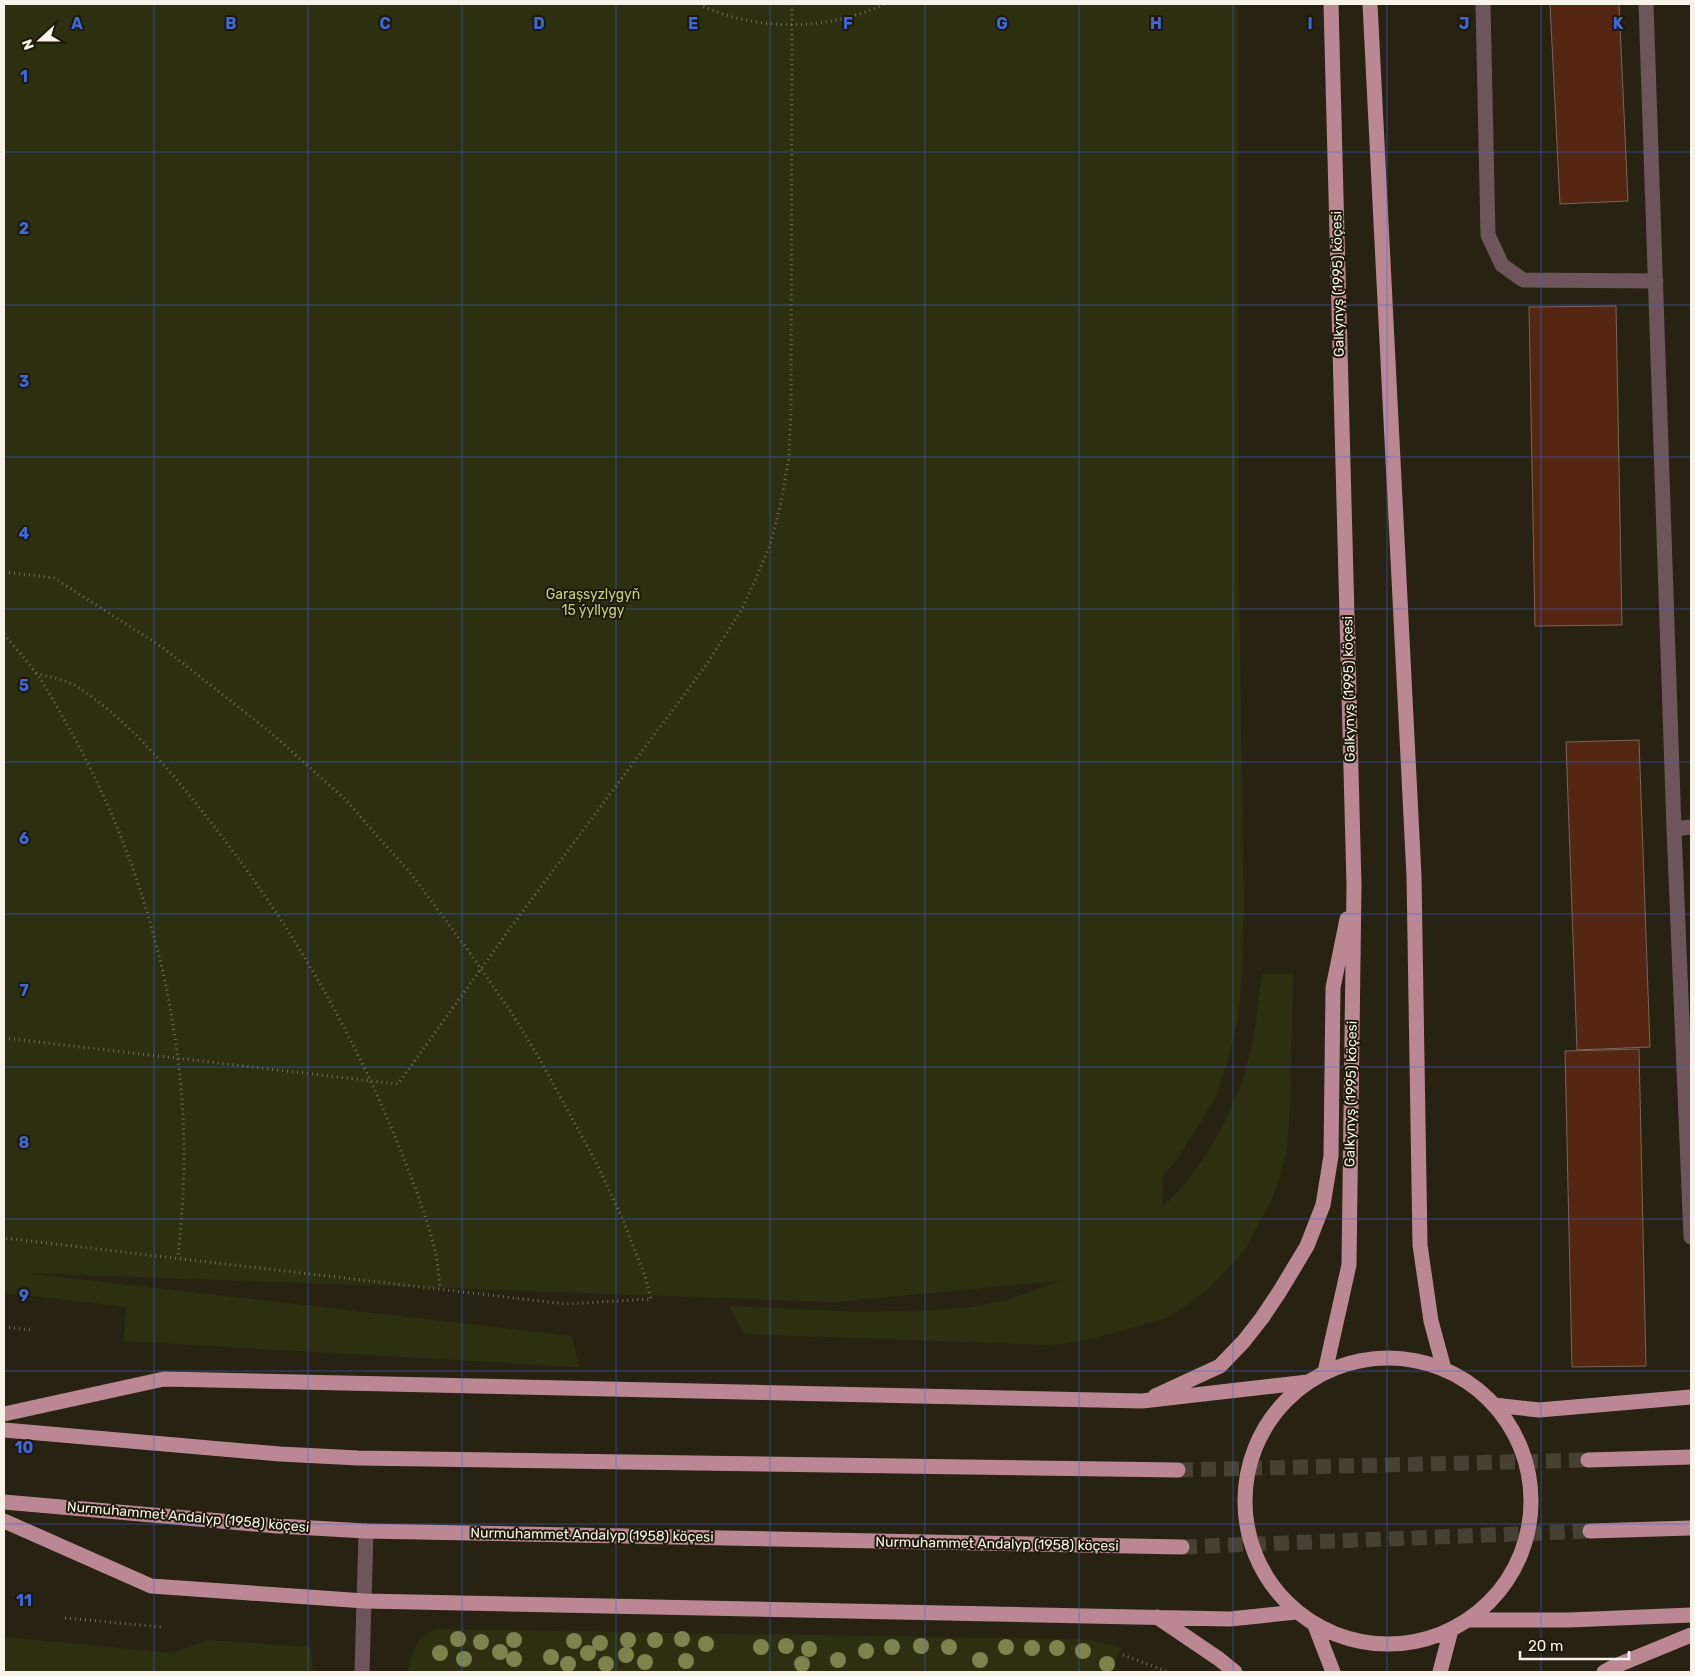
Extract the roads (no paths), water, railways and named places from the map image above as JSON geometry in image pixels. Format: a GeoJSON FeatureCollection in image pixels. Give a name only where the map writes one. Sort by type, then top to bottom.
{"type":"FeatureCollection","features":[{"type":"Feature","properties":{"kind":"main road","name":"Galkynyş (1995) köçesi"},"geometry":{"type":"LineString","coordinates":[[1325,1372],[1349,1265],[1354,885],[1331,4]]}},
{"type":"Feature","properties":{"kind":"main road"},"geometry":{"type":"LineString","coordinates":[[1370,4],[1414,876],[1420,1245],[1431,1321],[1444,1369]]}},
{"type":"Feature","properties":{"kind":"main road"},"geometry":{"type":"LineString","coordinates":[[1142,1402],[1220,1366],[1244,1341],[1262,1318],[1307,1246],[1323,1205],[1331,1156],[1333,988],[1354,885]]}},
{"type":"Feature","properties":{"kind":"main road"},"geometry":{"type":"LineString","coordinates":[[1384,1358],[1405,1359],[1424,1362],[1444,1369],[1462,1379],[1494,1404],[1506,1421],[1524,1457],[1530,1477],[1530,1518],[1520,1558],[1499,1593],[1469,1620],[1451,1630],[1412,1643],[1372,1643],[1352,1640],[1332,1633],[1297,1612],[1283,1598],[1260,1564],[1247,1525],[1245,1505],[1246,1484],[1256,1444],[1277,1410],[1308,1382],[1344,1364],[1384,1358]]}},
{"type":"Feature","properties":{"kind":"main road"},"geometry":{"type":"LineString","coordinates":[[4,1414],[164,1379],[1142,1402],[1308,1382]]}},
{"type":"Feature","properties":{"kind":"main road"},"geometry":{"type":"LineString","coordinates":[[1494,1404],[1539,1410],[1691,1397]]}},
{"type":"Feature","properties":{"kind":"main road"},"geometry":{"type":"LineString","coordinates":[[4,1430],[280,1454],[358,1458],[1178,1470]]}},
{"type":"Feature","properties":{"kind":"main road"},"geometry":{"type":"LineString","coordinates":[[1588,1460],[1691,1457]]}},
{"type":"Feature","properties":{"kind":"main road","name":"Nurmuhammet Andalyp (1958) köçesi"},"geometry":{"type":"LineString","coordinates":[[4,1502],[268,1525],[366,1530],[1182,1547]]}},
{"type":"Feature","properties":{"kind":"main road"},"geometry":{"type":"LineString","coordinates":[[4,1521],[151,1586],[365,1601],[1230,1619],[1297,1612]]}},
{"type":"Feature","properties":{"kind":"main road"},"geometry":{"type":"LineString","coordinates":[[1590,1531],[1691,1528]]}},
{"type":"Feature","properties":{"kind":"main road"},"geometry":{"type":"LineString","coordinates":[[1469,1620],[1569,1620],[1691,1615]]}},
{"type":"Feature","properties":{"kind":"main road"},"geometry":{"type":"LineString","coordinates":[[1157,1617],[1235,1672]]}},
{"type":"Feature","properties":{"kind":"main road"},"geometry":{"type":"LineString","coordinates":[[1314,1623],[1333,1672]]}},
{"type":"Feature","properties":{"kind":"main road"},"geometry":{"type":"LineString","coordinates":[[1440,1672],[1451,1630]]}},
{"type":"Feature","properties":{"kind":"main road"},"geometry":{"type":"LineString","coordinates":[[1604,1672],[1691,1635]]}},
{"type":"Feature","properties":{"kind":"street"},"geometry":{"type":"LineString","coordinates":[[1483,4],[1488,235],[1502,265],[1523,280],[1656,281]]}},
{"type":"Feature","properties":{"kind":"street"},"geometry":{"type":"LineString","coordinates":[[1646,4],[1674,829],[1689,1116],[1691,1237]]}},
{"type":"Feature","properties":{"kind":"street"},"geometry":{"type":"LineString","coordinates":[[1674,829],[1691,827]]}},
{"type":"Feature","properties":{"kind":"street"},"geometry":{"type":"LineString","coordinates":[[362,1672],[366,1530]]}},
{"type":"Feature","properties":{"kind":"tunnel"},"geometry":{"type":"LineString","coordinates":[[1178,1470],[1588,1460]]}},
{"type":"Feature","properties":{"kind":"tunnel"},"geometry":{"type":"LineString","coordinates":[[1182,1547],[1590,1531]]}},
{"type":"Feature","properties":{"kind":"park label","name":"Garaşsyzlygyň 15 ýyllygy"},"geometry":{"type":"Point","coordinates":[593,602]}}]}
